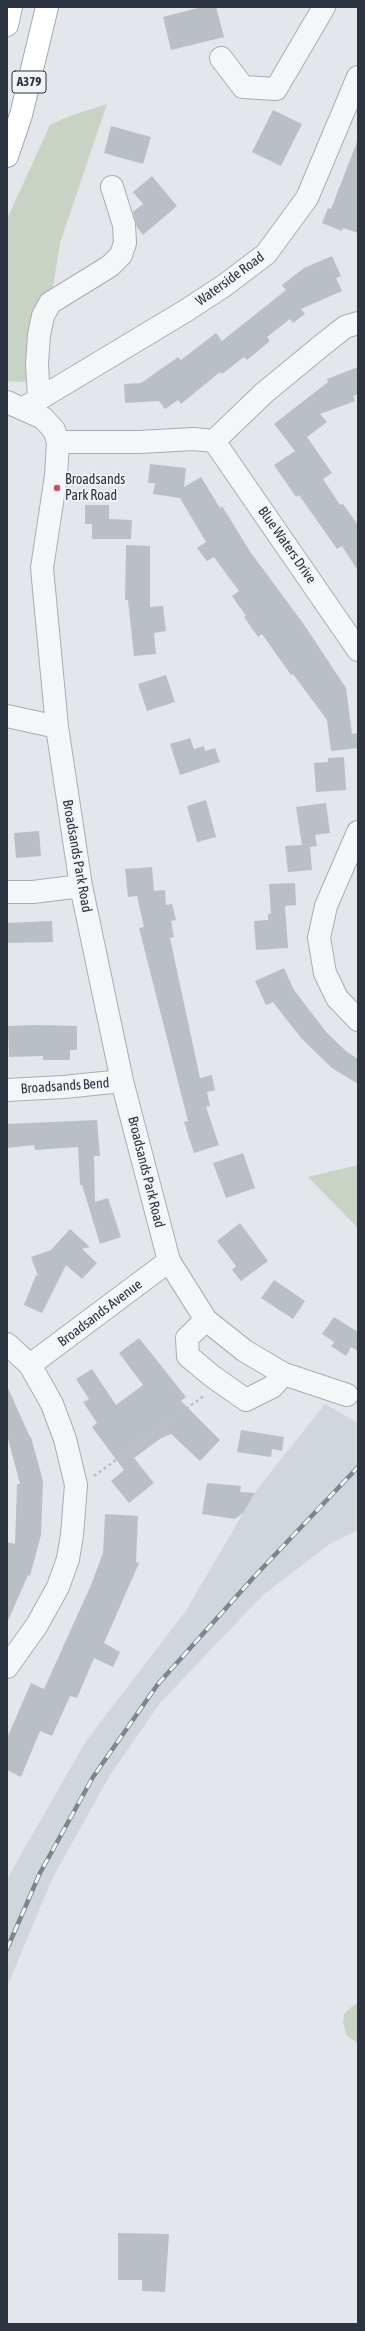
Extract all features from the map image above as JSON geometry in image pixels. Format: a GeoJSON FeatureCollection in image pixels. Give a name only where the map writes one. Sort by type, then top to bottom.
{"type":"FeatureCollection","features":[{"type":"Feature","properties":{"kind":"main road"},"geometry":{"type":"LineString","coordinates":[[7,25],[11,7]]}},
{"type":"Feature","properties":{"kind":"main road","name":"A379"},"geometry":{"type":"LineString","coordinates":[[7,156],[21,115],[46,7]]}},
{"type":"Feature","properties":{"kind":"street"},"geometry":{"type":"LineString","coordinates":[[222,58],[243,87],[276,90],[324,7]]}},
{"type":"Feature","properties":{"kind":"street","name":"Waterside Road"},"geometry":{"type":"LineString","coordinates":[[23,403],[187,310],[225,285],[266,254],[307,198],[358,77]]}},
{"type":"Feature","properties":{"kind":"street"},"geometry":{"type":"LineString","coordinates":[[112,187],[124,225],[125,243],[121,255],[110,266],[50,303],[43,316],[23,403],[43,418],[54,430],[58,442],[139,442],[194,439],[214,441],[264,393],[321,346],[346,327],[358,323]]}},
{"type":"Feature","properties":{"kind":"street","name":"Blue Waters Drive"},"geometry":{"type":"LineString","coordinates":[[214,441],[358,650]]}},
{"type":"Feature","properties":{"kind":"street","name":"Broadsands Park Road"},"geometry":{"type":"LineString","coordinates":[[58,442],[56,476],[42,568],[57,727],[81,886],[122,1081],[169,1261],[206,1320],[245,1351],[284,1374],[347,1395]]}},
{"type":"Feature","properties":{"kind":"street"},"geometry":{"type":"LineString","coordinates":[[7,716],[57,727]]}},
{"type":"Feature","properties":{"kind":"street"},"geometry":{"type":"LineString","coordinates":[[358,832],[326,906],[319,938],[325,973],[337,998],[358,1020]]}},
{"type":"Feature","properties":{"kind":"street"},"geometry":{"type":"LineString","coordinates":[[7,892],[33,892],[81,886]]}},
{"type":"Feature","properties":{"kind":"street","name":"Broadsands Bend"},"geometry":{"type":"LineString","coordinates":[[7,1090],[64,1087],[122,1081]]}},
{"type":"Feature","properties":{"kind":"street","name":"Broadsands Avenue"},"geometry":{"type":"LineString","coordinates":[[30,1366],[169,1261]]}},
{"type":"Feature","properties":{"kind":"street"},"geometry":{"type":"LineString","coordinates":[[206,1320],[187,1338],[188,1356],[246,1400],[272,1387],[284,1374]]}},
{"type":"Feature","properties":{"kind":"street"},"geometry":{"type":"LineString","coordinates":[[7,1344],[30,1366],[52,1404],[65,1440],[76,1485],[72,1535],[68,1559],[58,1587],[37,1626],[7,1667]]}},
{"type":"Feature","properties":{"kind":"path"},"geometry":{"type":"LineString","coordinates":[[76,1485],[89,1480],[221,1382]]}},
{"type":"Feature","properties":{"kind":"shaded area"},"geometry":{"type":"Polygon","coordinates":[[[325,1404],[358,1423],[358,1530],[331,1543],[263,1595],[160,1703],[110,1775],[52,1879],[7,1987],[7,1879],[86,1741],[185,1612],[258,1488],[325,1404]]]}},
{"type":"Feature","properties":{"kind":"green space"},"geometry":{"type":"Polygon","coordinates":[[[107,104],[60,243],[41,362],[24,382],[7,381],[7,219],[50,125],[70,116],[107,104]]]}},
{"type":"Feature","properties":{"kind":"green space"},"geometry":{"type":"Polygon","coordinates":[[[358,1165],[358,1228],[308,1177],[358,1165]]]}},
{"type":"Feature","properties":{"kind":"green space"},"geometry":{"type":"Polygon","coordinates":[[[358,2003],[358,2043],[347,2036],[343,2023],[344,2014],[358,2003]]]}},
{"type":"Feature","properties":{"kind":"building"},"geometry":{"type":"Polygon","coordinates":[[[202,7],[216,7],[224,37],[171,50],[163,17],[202,7]]]}},
{"type":"Feature","properties":{"kind":"building"},"geometry":{"type":"Polygon","coordinates":[[[273,110],[302,124],[281,166],[252,152],[273,110]]]}},
{"type":"Feature","properties":{"kind":"building"},"geometry":{"type":"Polygon","coordinates":[[[111,126],[151,137],[143,164],[104,153],[111,126]]]}},
{"type":"Feature","properties":{"kind":"building"},"geometry":{"type":"Polygon","coordinates":[[[357,142],[358,233],[343,228],[342,231],[322,223],[328,208],[331,209],[357,142]]]}},
{"type":"Feature","properties":{"kind":"building"},"geometry":{"type":"Polygon","coordinates":[[[152,176],[177,206],[143,235],[137,227],[133,212],[143,204],[133,192],[152,176]]]}},
{"type":"Feature","properties":{"kind":"building"},"geometry":{"type":"Polygon","coordinates":[[[332,256],[341,276],[336,278],[342,291],[301,309],[305,314],[293,323],[290,319],[267,337],[270,341],[247,360],[244,357],[222,374],[220,372],[181,404],[178,400],[165,409],[159,401],[125,403],[124,384],[141,383],[178,357],[181,360],[216,333],[222,341],[286,290],[282,285],[304,268],[332,256]]]}},
{"type":"Feature","properties":{"kind":"building"},"geometry":{"type":"Polygon","coordinates":[[[358,367],[358,394],[353,396],[355,401],[320,414],[327,422],[307,437],[332,473],[323,479],[340,505],[343,504],[358,525],[358,571],[342,546],[337,549],[299,495],[296,497],[274,465],[295,451],[274,424],[328,382],[327,379],[358,367]]]}},
{"type":"Feature","properties":{"kind":"building"},"geometry":{"type":"Polygon","coordinates":[[[150,464],[186,468],[184,487],[201,477],[220,508],[222,506],[251,553],[303,623],[346,688],[352,734],[358,733],[358,748],[331,751],[327,720],[293,674],[291,675],[262,634],[258,637],[244,617],[246,616],[232,596],[239,591],[214,557],[207,561],[197,548],[206,542],[180,498],[153,494],[155,483],[148,483],[150,464]]]}},
{"type":"Feature","properties":{"kind":"building"},"geometry":{"type":"Polygon","coordinates":[[[85,505],[109,505],[109,519],[132,520],[131,539],[92,539],[92,524],[85,524],[85,505]]]}},
{"type":"Feature","properties":{"kind":"building"},"geometry":{"type":"Polygon","coordinates":[[[126,545],[150,546],[150,607],[163,606],[166,631],[154,633],[156,654],[134,656],[128,600],[125,600],[126,545]]]}},
{"type":"Feature","properties":{"kind":"building"},"geometry":{"type":"Polygon","coordinates":[[[166,675],[175,702],[147,711],[138,684],[166,675]]]}},
{"type":"Feature","properties":{"kind":"building"},"geometry":{"type":"Polygon","coordinates":[[[190,738],[194,749],[204,746],[205,751],[215,748],[220,762],[180,775],[170,744],[190,738]]]}},
{"type":"Feature","properties":{"kind":"building"},"geometry":{"type":"Polygon","coordinates":[[[344,757],[346,790],[316,792],[314,763],[328,762],[328,758],[344,757]]]}},
{"type":"Feature","properties":{"kind":"building"},"geometry":{"type":"Polygon","coordinates":[[[206,800],[216,837],[197,842],[187,806],[206,800]]]}},
{"type":"Feature","properties":{"kind":"building"},"geometry":{"type":"Polygon","coordinates":[[[326,803],[330,833],[315,835],[317,846],[310,847],[312,870],[288,872],[285,846],[302,845],[296,807],[326,803]]]}},
{"type":"Feature","properties":{"kind":"building"},"geometry":{"type":"Polygon","coordinates":[[[39,831],[41,856],[16,858],[14,833],[39,831]]]}},
{"type":"Feature","properties":{"kind":"building"},"geometry":{"type":"Polygon","coordinates":[[[152,867],[154,891],[165,890],[166,905],[172,904],[176,920],[171,921],[174,937],[170,938],[200,1078],[212,1075],[215,1090],[207,1092],[210,1106],[206,1107],[219,1145],[194,1153],[184,1122],[188,1121],[139,928],[144,927],[137,896],[128,897],[125,869],[152,867]]]}},
{"type":"Feature","properties":{"kind":"building"},"geometry":{"type":"Polygon","coordinates":[[[295,883],[296,905],[285,906],[288,948],[256,950],[254,921],[268,920],[268,914],[271,913],[269,884],[295,883]]]}},
{"type":"Feature","properties":{"kind":"building"},"geometry":{"type":"Polygon","coordinates":[[[52,921],[53,942],[7,943],[7,923],[52,921]]]}},
{"type":"Feature","properties":{"kind":"building"},"geometry":{"type":"Polygon","coordinates":[[[284,968],[294,990],[327,1033],[347,1052],[358,1059],[358,1084],[332,1068],[301,1038],[273,1002],[266,1005],[255,981],[284,968]]]}},
{"type":"Feature","properties":{"kind":"building"},"geometry":{"type":"Polygon","coordinates":[[[8,1026],[77,1026],[77,1050],[70,1050],[70,1060],[43,1060],[43,1056],[9,1057],[8,1026]]]}},
{"type":"Feature","properties":{"kind":"building"},"geometry":{"type":"Polygon","coordinates":[[[97,1120],[100,1156],[94,1156],[95,1202],[108,1198],[121,1237],[100,1244],[82,1185],[80,1185],[78,1147],[35,1150],[34,1145],[7,1148],[7,1124],[97,1120]]]}},
{"type":"Feature","properties":{"kind":"building"},"geometry":{"type":"Polygon","coordinates":[[[243,1153],[255,1188],[226,1198],[213,1163],[243,1153]]]}},
{"type":"Feature","properties":{"kind":"building"},"geometry":{"type":"Polygon","coordinates":[[[240,1223],[268,1261],[241,1281],[232,1270],[236,1266],[217,1241],[240,1223]]]}},
{"type":"Feature","properties":{"kind":"building"},"geometry":{"type":"Polygon","coordinates":[[[70,1229],[90,1247],[82,1249],[97,1263],[82,1279],[66,1265],[42,1313],[24,1305],[36,1275],[38,1276],[31,1257],[51,1250],[70,1229]]]}},
{"type":"Feature","properties":{"kind":"building"},"geometry":{"type":"Polygon","coordinates":[[[274,1280],[305,1301],[293,1319],[261,1298],[274,1280]]]}},
{"type":"Feature","properties":{"kind":"building"},"geometry":{"type":"Polygon","coordinates":[[[334,1317],[358,1332],[358,1351],[351,1347],[346,1356],[331,1346],[334,1342],[322,1334],[334,1317]]]}},
{"type":"Feature","properties":{"kind":"building"},"geometry":{"type":"Polygon","coordinates":[[[139,1338],[186,1397],[181,1401],[220,1440],[200,1461],[171,1434],[160,1439],[134,1458],[154,1483],[129,1503],[111,1481],[124,1470],[92,1427],[97,1423],[83,1402],[89,1399],[76,1379],[92,1369],[116,1405],[143,1385],[119,1353],[139,1338]]]}},
{"type":"Feature","properties":{"kind":"building"},"geometry":{"type":"Polygon","coordinates":[[[7,1386],[31,1437],[43,1481],[41,1535],[30,1576],[28,1575],[7,1623],[7,1542],[15,1544],[17,1484],[20,1484],[7,1435],[7,1386]]]}},
{"type":"Feature","properties":{"kind":"building"},"geometry":{"type":"Polygon","coordinates":[[[241,1430],[284,1437],[282,1451],[272,1449],[271,1457],[237,1452],[241,1430]]]}},
{"type":"Feature","properties":{"kind":"building"},"geometry":{"type":"Polygon","coordinates":[[[207,1483],[241,1486],[240,1492],[255,1493],[243,1513],[235,1519],[202,1514],[207,1483]]]}},
{"type":"Feature","properties":{"kind":"building"},"geometry":{"type":"Polygon","coordinates":[[[105,1514],[138,1516],[136,1562],[139,1563],[104,1643],[120,1652],[113,1667],[94,1658],[77,1698],[70,1696],[52,1736],[40,1731],[21,1777],[7,1770],[7,1738],[31,1683],[44,1689],[91,1585],[103,1553],[105,1514]]]}},
{"type":"Feature","properties":{"kind":"building"},"geometry":{"type":"Polygon","coordinates":[[[118,2233],[169,2234],[165,2292],[142,2291],[142,2280],[118,2280],[118,2233]]]}},
{"type":"Feature","properties":{"kind":"railway"},"geometry":{"type":"LineString","coordinates":[[7,1949],[40,1873],[93,1777],[158,1684],[253,1578],[358,1467]]}},
{"type":"Feature","properties":{"kind":"place","name":"Broadsands Park Road"},"geometry":{"type":"Point","coordinates":[57,488]}}]}
